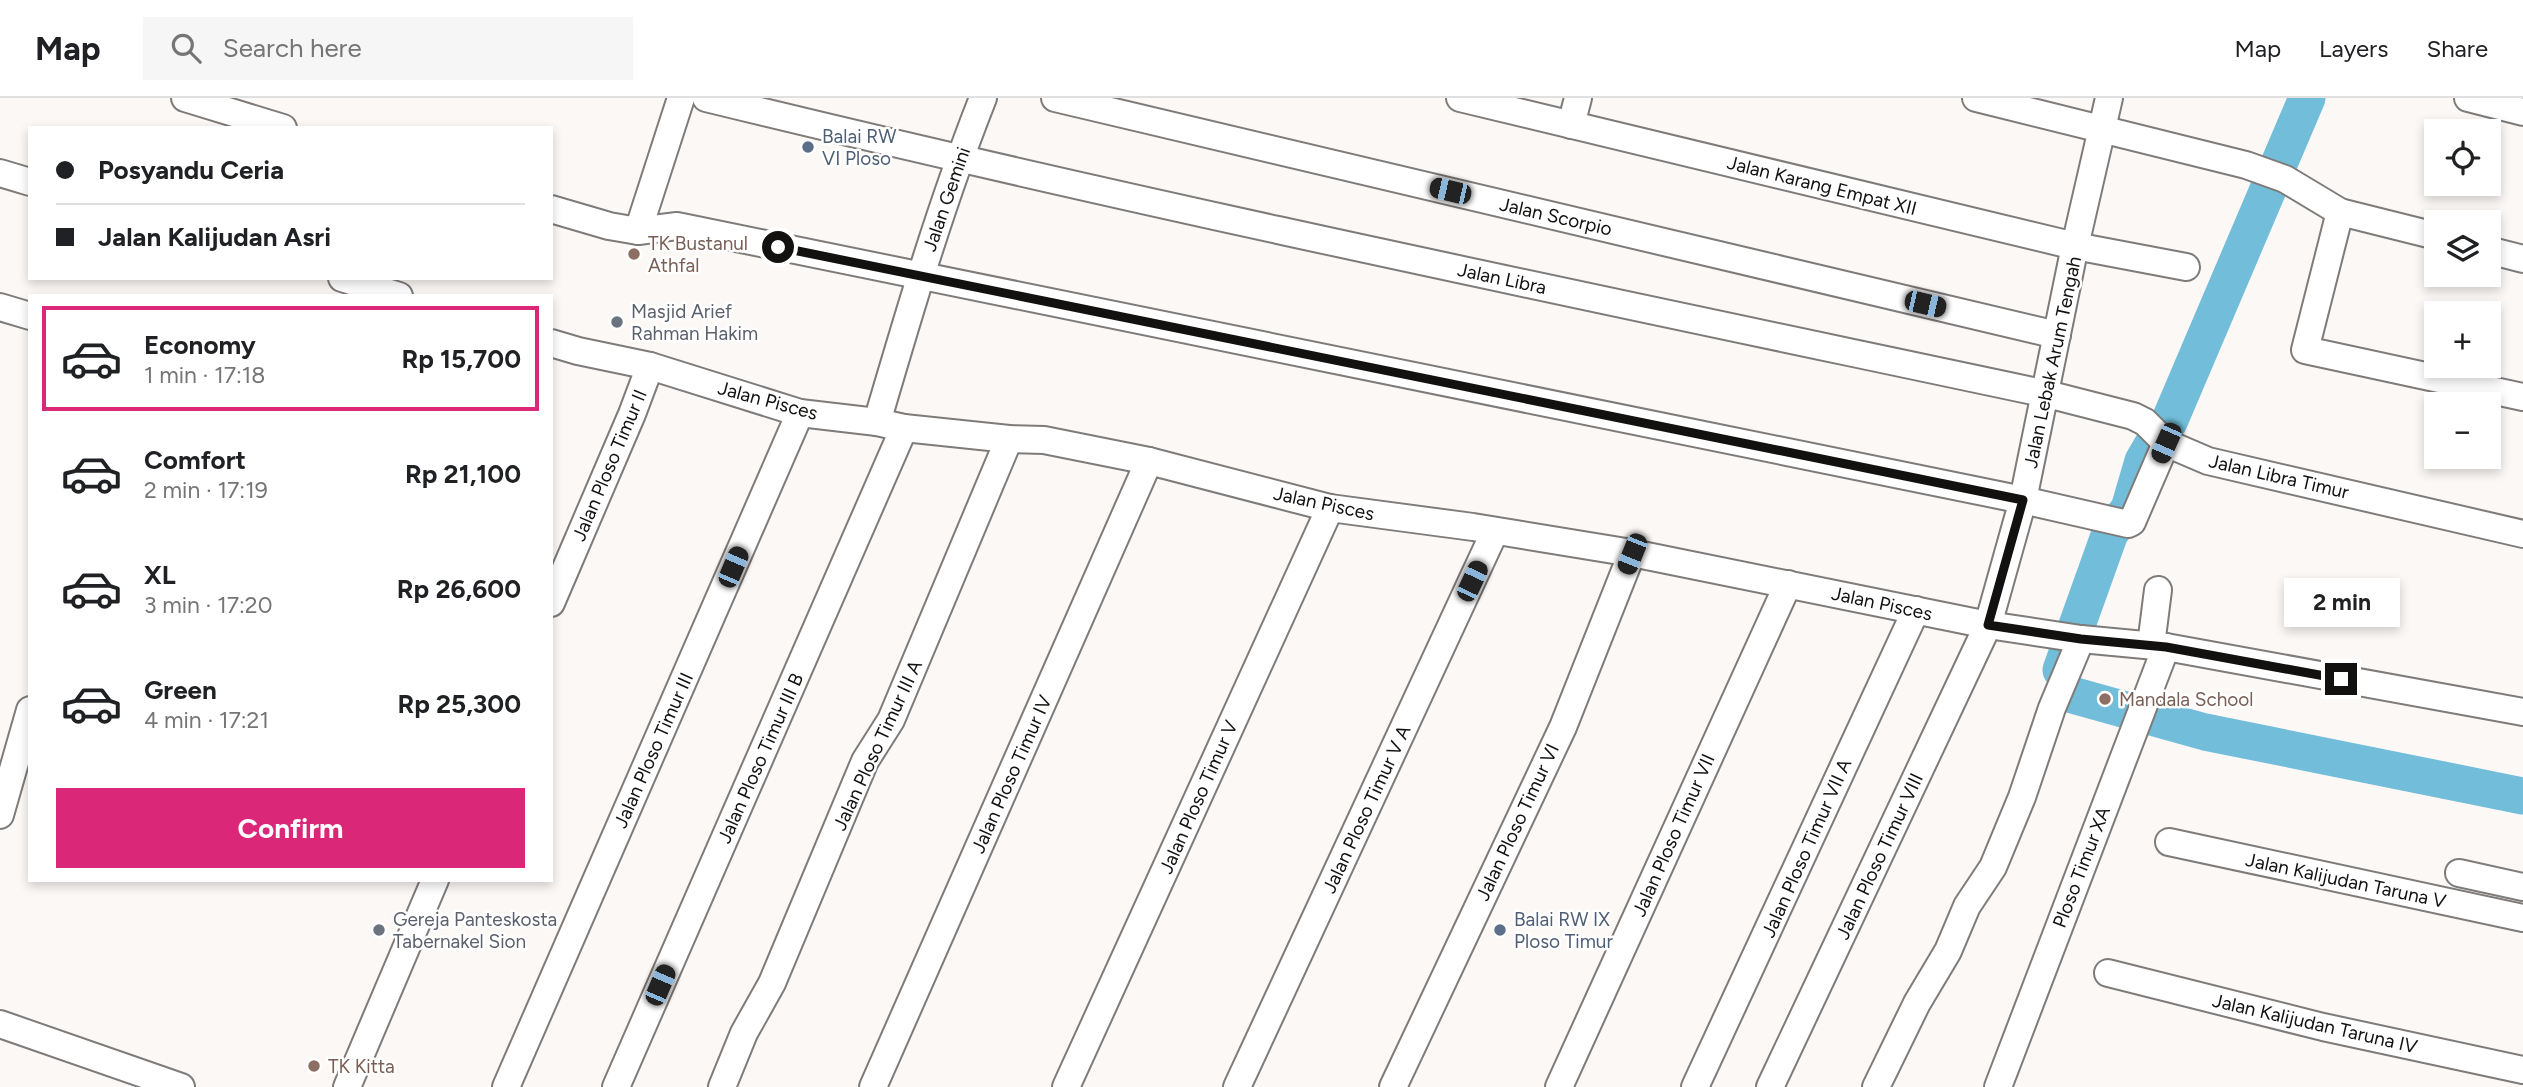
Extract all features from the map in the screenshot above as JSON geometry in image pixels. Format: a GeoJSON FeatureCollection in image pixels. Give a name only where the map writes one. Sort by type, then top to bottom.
{"type":"FeatureCollection","features":[{"type":"Feature","properties":{"kind":"street"},"geometry":{"type":"LineString","coordinates":[[185,98],[276,126]]}},
{"type":"Feature","properties":{"kind":"street"},"geometry":{"type":"LineString","coordinates":[[638,231],[681,98]]}},
{"type":"Feature","properties":{"kind":"street","name":"Jalan Libra"},"geometry":{"type":"LineString","coordinates":[[706,98],[959,159],[2047,394]]}},
{"type":"Feature","properties":{"kind":"street","name":"Jalan Gemini"},"geometry":{"type":"LineString","coordinates":[[877,422],[920,276],[959,159],[983,98]]}},
{"type":"Feature","properties":{"kind":"street","name":"Jalan Scorpio"},"geometry":{"type":"LineString","coordinates":[[1055,98],[2057,335]]}},
{"type":"Feature","properties":{"kind":"street","name":"Jalan Karang Empat XII"},"geometry":{"type":"LineString","coordinates":[[1460,98],[2075,246],[2186,267]]}},
{"type":"Feature","properties":{"kind":"street"},"geometry":{"type":"LineString","coordinates":[[1571,125],[1578,98]]}},
{"type":"Feature","properties":{"kind":"street"},"geometry":{"type":"LineString","coordinates":[[1976,98],[2266,172],[2340,212],[2424,233]]}},
{"type":"Feature","properties":{"kind":"street","name":"Jalan Lebak Arum Tengah"},"geometry":{"type":"LineString","coordinates":[[1988,625],[2023,500],[2047,394],[2075,246],[2109,98]]}},
{"type":"Feature","properties":{"kind":"street"},"geometry":{"type":"LineString","coordinates":[[2468,98],[2523,112]]}},
{"type":"Feature","properties":{"kind":"street"},"geometry":{"type":"LineString","coordinates":[[0,173],[28,182]]}},
{"type":"Feature","properties":{"kind":"street"},"geometry":{"type":"LineString","coordinates":[[553,210],[638,231],[677,226],[2118,521],[2132,522],[2160,437]]}},
{"type":"Feature","properties":{"kind":"street"},"geometry":{"type":"LineString","coordinates":[[2340,212],[2305,350],[2523,397]]}},
{"type":"Feature","properties":{"kind":"street"},"geometry":{"type":"LineString","coordinates":[[2501,253],[2523,259]]}},
{"type":"Feature","properties":{"kind":"street"},"geometry":{"type":"LineString","coordinates":[[348,280],[393,294]]}},
{"type":"Feature","properties":{"kind":"street"},"geometry":{"type":"LineString","coordinates":[[0,307],[28,315]]}},
{"type":"Feature","properties":{"kind":"street","name":"Jalan Pisces"},"geometry":{"type":"LineString","coordinates":[[553,344],[650,366],[800,413],[904,428],[1044,440],[1149,461],[1330,508],[1495,531],[1632,554],[1988,625],[2073,638],[2159,646],[2523,712]]}},
{"type":"Feature","properties":{"kind":"street","name":"Jalan Ploso Timur II"},"geometry":{"type":"LineString","coordinates":[[553,598],[650,366]]}},
{"type":"Feature","properties":{"kind":"street","name":"Jalan Libra Timur"},"geometry":{"type":"LineString","coordinates":[[2047,394],[2133,416],[2160,437],[2208,461],[2523,534]]}},
{"type":"Feature","properties":{"kind":"street","name":"Jalan Ploso Timur III"},"geometry":{"type":"LineString","coordinates":[[506,1087],[800,413]]}},
{"type":"Feature","properties":{"kind":"street","name":"Jalan Ploso Timur III B"},"geometry":{"type":"LineString","coordinates":[[616,1087],[904,428]]}},
{"type":"Feature","properties":{"kind":"street","name":"Jalan Ploso Timur III A"},"geometry":{"type":"LineString","coordinates":[[722,1087],[744,1033],[772,983],[865,761],[891,720],[1009,439]]}},
{"type":"Feature","properties":{"kind":"street","name":"Jalan Ploso Timur IV"},"geometry":{"type":"LineString","coordinates":[[873,1087],[1149,461]]}},
{"type":"Feature","properties":{"kind":"street","name":"Jalan Ploso Timur V"},"geometry":{"type":"LineString","coordinates":[[1066,1087],[1330,508]]}},
{"type":"Feature","properties":{"kind":"street","name":"Jalan Ploso Timur V A"},"geometry":{"type":"LineString","coordinates":[[1237,1087],[1495,531]]}},
{"type":"Feature","properties":{"kind":"street","name":"Jalan Ploso Timur VI"},"geometry":{"type":"LineString","coordinates":[[1392,1087],[1563,727],[1632,554]]}},
{"type":"Feature","properties":{"kind":"street","name":"Jalan Ploso Timur VII"},"geometry":{"type":"LineString","coordinates":[[1559,1087],[1788,584]]}},
{"type":"Feature","properties":{"kind":"street","name":"Ploso Timur XA"},"geometry":{"type":"LineString","coordinates":[[1998,1087],[2159,646],[2158,590]]}},
{"type":"Feature","properties":{"kind":"street","name":"Jalan Ploso Timur VII A"},"geometry":{"type":"LineString","coordinates":[[1695,1087],[1916,610]]}},
{"type":"Feature","properties":{"kind":"street","name":"Jalan Ploso Timur VIII"},"geometry":{"type":"LineString","coordinates":[[1770,1087],[1988,625]]}},
{"type":"Feature","properties":{"kind":"street"},"geometry":{"type":"LineString","coordinates":[[1876,1087],[1917,1003],[1948,951],[1968,906],[1993,867],[2022,797],[2073,638]]}},
{"type":"Feature","properties":{"kind":"street"},"geometry":{"type":"LineString","coordinates":[[0,815],[28,717]]}},
{"type":"Feature","properties":{"kind":"street","name":"Jalan Kalijudan Taruna V"},"geometry":{"type":"LineString","coordinates":[[2169,842],[2523,918]]}},
{"type":"Feature","properties":{"kind":"street"},"geometry":{"type":"LineString","coordinates":[[2459,873],[2523,887]]}},
{"type":"Feature","properties":{"kind":"street"},"geometry":{"type":"LineString","coordinates":[[347,1087],[434,882]]}},
{"type":"Feature","properties":{"kind":"street","name":"Jalan Kalijudan Taruna IV"},"geometry":{"type":"LineString","coordinates":[[2108,973],[2323,1027],[2523,1070]]}},
{"type":"Feature","properties":{"kind":"street"},"geometry":{"type":"LineString","coordinates":[[0,1024],[181,1087]]}},
{"type":"Feature","properties":{"kind":"waterway"},"geometry":{"type":"LineString","coordinates":[[2061,670],[2110,533],[2129,509],[2143,461],[2161,430],[2169,422],[2307,98]]}},
{"type":"Feature","properties":{"kind":"waterway"},"geometry":{"type":"LineString","coordinates":[[2065,693],[2205,732],[2523,796]]}},
{"type":"Feature","properties":{"kind":"place","name":"Balai RW VI Ploso"},"geometry":{"type":"Point","coordinates":[808,147]}},
{"type":"Feature","properties":{"kind":"place","name":"TK Bustanul Athfal"},"geometry":{"type":"Point","coordinates":[634,254]}},
{"type":"Feature","properties":{"kind":"place","name":"Masjid Arief Rahman Hakim"},"geometry":{"type":"Point","coordinates":[617,322]}},
{"type":"Feature","properties":{"kind":"place","name":"Mandala School"},"geometry":{"type":"Point","coordinates":[2105,699]}},
{"type":"Feature","properties":{"kind":"place","name":"Gereja Panteskosta Tabernakel Sion"},"geometry":{"type":"Point","coordinates":[379,930]}},
{"type":"Feature","properties":{"kind":"place","name":"Balai RW IX Ploso Timur"},"geometry":{"type":"Point","coordinates":[1500,930]}},
{"type":"Feature","properties":{"kind":"place","name":"TK Kitta"},"geometry":{"type":"Point","coordinates":[314,1066]}},
{"type":"Feature","properties":{"kind":"route"},"geometry":{"type":"LineString","coordinates":[[778,247],[2023,500],[1988,625],[2081,639],[2166,647],[2341,679]]}}]}
